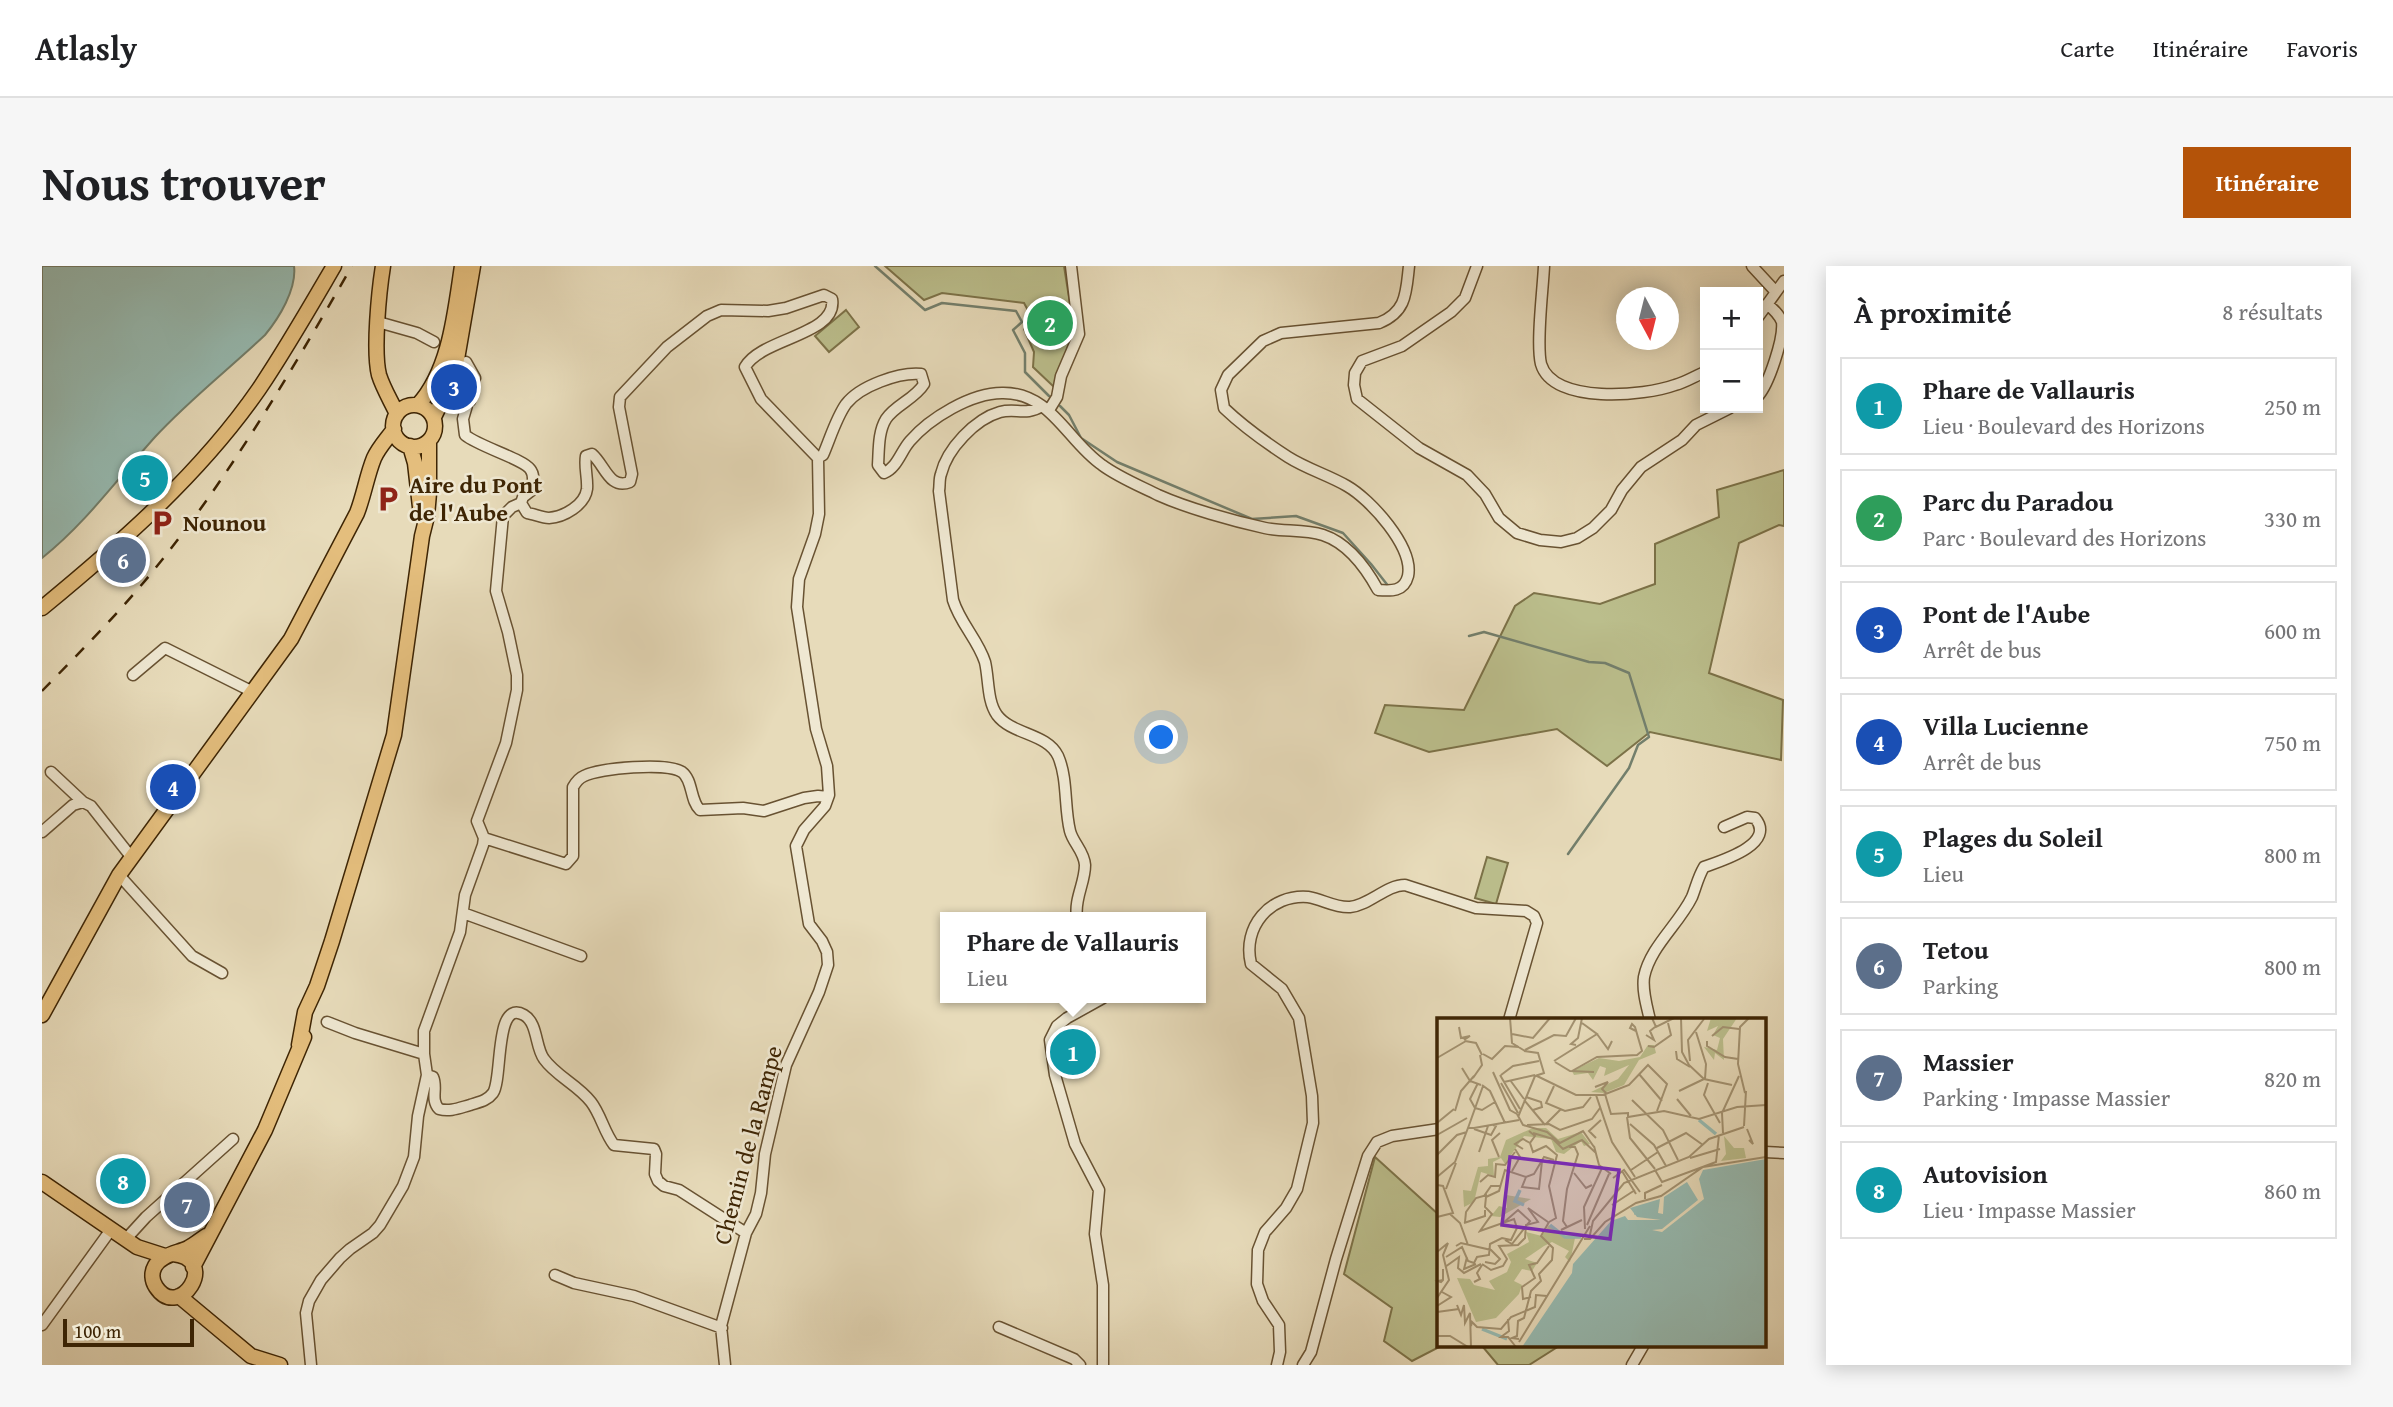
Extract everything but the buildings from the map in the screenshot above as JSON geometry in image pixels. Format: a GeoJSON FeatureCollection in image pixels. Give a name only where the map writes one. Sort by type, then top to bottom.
{"type":"FeatureCollection","features":[{"type":"Feature","properties":{"kind":"main road"},"geometry":{"type":"LineString","coordinates":[[42,608],[150,514],[206,455],[259,389],[334,266]]}},
{"type":"Feature","properties":{"kind":"main road"},"geometry":{"type":"LineString","coordinates":[[383,266],[378,322],[379,375],[397,414],[402,439],[415,463],[420,493],[422,536]]}},
{"type":"Feature","properties":{"kind":"main road"},"geometry":{"type":"LineString","coordinates":[[418,405],[429,392],[443,359],[455,312],[462,266]]}},
{"type":"Feature","properties":{"kind":"main road"},"geometry":{"type":"LineString","coordinates":[[462,336],[473,266]]}},
{"type":"Feature","properties":{"kind":"main road"},"geometry":{"type":"LineString","coordinates":[[433,417],[446,392],[480,266]]}},
{"type":"Feature","properties":{"kind":"main road"},"geometry":{"type":"LineString","coordinates":[[193,1267],[265,1130],[313,1015],[317,986],[394,736],[427,516],[429,441],[435,428],[433,417],[418,405],[406,407],[397,414]]}},
{"type":"Feature","properties":{"kind":"main road"},"geometry":{"type":"LineString","coordinates":[[402,439],[419,446],[429,441]]}},
{"type":"Feature","properties":{"kind":"main road"},"geometry":{"type":"LineString","coordinates":[[42,1015],[120,875],[291,639],[357,513],[370,476],[382,454],[402,439]]}},
{"type":"Feature","properties":{"kind":"main road"},"geometry":{"type":"LineString","coordinates":[[42,1182],[131,1243],[185,1257],[193,1267],[195,1278],[185,1293],[166,1296],[158,1291],[153,1272],[131,1243]]}},
{"type":"Feature","properties":{"kind":"main road"},"geometry":{"type":"LineString","coordinates":[[153,1272],[159,1260],[191,1247],[210,1233]]}},
{"type":"Feature","properties":{"kind":"main road"},"geometry":{"type":"LineString","coordinates":[[185,1293],[214,1327],[251,1356],[281,1365]]}},
{"type":"Feature","properties":{"kind":"street"},"geometry":{"type":"LineString","coordinates":[[1072,266],[1079,334],[1061,376],[1057,397],[1045,408],[1032,412],[1003,411],[988,416],[973,427],[950,454],[941,474],[939,491],[953,600],[958,615],[985,662],[992,705],[1004,722],[1049,745],[1061,765],[1070,831],[1084,860],[1077,912]]}},
{"type":"Feature","properties":{"kind":"street"},"geometry":{"type":"LineString","coordinates":[[818,458],[823,455],[845,406],[856,394],[910,373],[921,374],[924,384],[887,417],[881,430],[878,465],[884,473],[895,466],[901,452],[913,438],[966,401],[984,394],[1005,393],[1031,398],[1045,408],[1100,465],[1160,496],[1266,528],[1323,535],[1350,552],[1370,575],[1378,590],[1394,591],[1404,586],[1408,575],[1407,558],[1401,545],[1373,508],[1346,485],[1302,466],[1256,437],[1224,408],[1221,390],[1228,375],[1264,341],[1280,333],[1379,323],[1390,319],[1400,309],[1408,289],[1409,266]]}},
{"type":"Feature","properties":{"kind":"street"},"geometry":{"type":"LineString","coordinates":[[1476,266],[1465,298],[1458,305],[1402,346],[1363,361],[1356,373],[1354,384],[1357,399],[1419,448],[1467,475],[1485,494],[1499,518],[1517,533],[1540,541],[1561,542],[1585,533],[1611,510],[1622,490],[1642,467],[1682,440],[1696,425],[1720,413]]}},
{"type":"Feature","properties":{"kind":"street"},"geometry":{"type":"LineString","coordinates":[[1544,266],[1542,366],[1555,383],[1598,395],[1626,394],[1674,386],[1700,374]]}},
{"type":"Feature","properties":{"kind":"street"},"geometry":{"type":"LineString","coordinates":[[1752,266],[1776,292]]}},
{"type":"Feature","properties":{"kind":"street"},"geometry":{"type":"LineString","coordinates":[[1763,310],[1784,282]]}},
{"type":"Feature","properties":{"kind":"street"},"geometry":{"type":"LineString","coordinates":[[484,838],[566,864],[573,856],[573,787],[578,779],[587,774],[612,770],[654,767],[681,772],[686,777],[695,806],[700,810],[743,808],[764,811],[804,798],[828,797],[827,766],[816,729],[812,689],[797,607],[799,579],[819,514],[818,458],[761,399],[745,367],[750,359],[761,351],[814,328],[829,318],[833,309],[831,299],[824,295],[768,311],[721,310],[699,322],[667,347],[620,397],[619,407],[632,474],[629,482],[622,485],[612,482],[592,454],[586,456],[585,461],[587,492],[577,506],[548,518],[527,513],[521,503]]}},
{"type":"Feature","properties":{"kind":"street"},"geometry":{"type":"LineString","coordinates":[[1763,388],[1782,337],[1782,322],[1768,304]]}},
{"type":"Feature","properties":{"kind":"street"},"geometry":{"type":"LineString","coordinates":[[378,322],[417,333],[433,342]]}},
{"type":"Feature","properties":{"kind":"street"},"geometry":{"type":"LineString","coordinates":[[311,1365],[306,1313],[309,1301],[321,1280],[340,1258],[380,1225],[403,1186],[414,1157],[418,1116],[427,1075],[424,1031],[460,932],[465,895],[484,838],[477,821],[506,743],[513,714],[517,675],[496,591],[500,542],[503,516],[521,503],[531,490],[534,479],[531,470],[524,464],[468,437],[463,419],[475,378],[466,362]]}},
{"type":"Feature","properties":{"kind":"street"},"geometry":{"type":"LineString","coordinates":[[446,392],[470,401]]}},
{"type":"Feature","properties":{"kind":"street"},"geometry":{"type":"LineString","coordinates":[[133,675],[165,648],[253,692]]}},
{"type":"Feature","properties":{"kind":"street"},"geometry":{"type":"LineString","coordinates":[[51,772],[83,802],[91,806],[132,858]]}},
{"type":"Feature","properties":{"kind":"street","name":"Chemin de la Rampe"},"geometry":{"type":"LineString","coordinates":[[725,1365],[722,1328],[747,1233],[756,1214],[765,1154],[786,1065],[819,992],[828,965],[827,952],[822,941],[809,924],[796,846],[804,831],[825,806],[828,797]]}},
{"type":"Feature","properties":{"kind":"street"},"geometry":{"type":"LineString","coordinates":[[42,832],[73,805],[83,802]]}},
{"type":"Feature","properties":{"kind":"street"},"geometry":{"type":"LineString","coordinates":[[1650,1018],[1644,989],[1647,970],[1660,943],[1692,897],[1704,867],[1729,858],[1757,841],[1761,832],[1760,824],[1755,818],[1747,817],[1724,827]]}},
{"type":"Feature","properties":{"kind":"street"},"geometry":{"type":"LineString","coordinates":[[120,875],[192,956],[222,973]]}},
{"type":"Feature","properties":{"kind":"street"},"geometry":{"type":"LineString","coordinates":[[1277,1365],[1280,1352],[1279,1325],[1263,1301],[1257,1284],[1258,1250],[1265,1232],[1286,1208],[1297,1189],[1312,1123],[1312,1096],[1299,1018],[1282,989],[1251,964],[1248,943],[1255,926],[1266,910],[1288,898],[1311,897],[1331,905],[1351,907],[1399,885],[1476,908],[1526,911],[1534,916],[1537,923],[1510,1018]]}},
{"type":"Feature","properties":{"kind":"street"},"geometry":{"type":"LineString","coordinates":[[463,913],[582,956]]}},
{"type":"Feature","properties":{"kind":"street"},"geometry":{"type":"LineString","coordinates":[[1094,1003],[1067,1017],[1057,1026],[1050,1040],[1055,1075],[1075,1144],[1099,1190],[1095,1234],[1104,1285],[1102,1365]]}},
{"type":"Feature","properties":{"kind":"street"},"geometry":{"type":"LineString","coordinates":[[427,1075],[433,1077],[436,1082],[433,1095],[435,1105],[439,1109],[453,1110],[486,1101],[494,1092],[499,1078],[502,1028],[506,1018],[513,1013],[522,1014],[530,1020],[542,1057],[593,1104],[614,1145],[654,1149],[655,1174],[658,1181],[664,1186],[679,1190],[747,1233]]}},
{"type":"Feature","properties":{"kind":"street"},"geometry":{"type":"LineString","coordinates":[[327,1023],[424,1054]]}},
{"type":"Feature","properties":{"kind":"street"},"geometry":{"type":"LineString","coordinates":[[1303,1365],[1311,1353],[1336,1259],[1368,1156],[1377,1142],[1392,1136],[1437,1129]]}},
{"type":"Feature","properties":{"kind":"street"},"geometry":{"type":"LineString","coordinates":[[131,1243],[146,1217],[233,1139]]}},
{"type":"Feature","properties":{"kind":"street"},"geometry":{"type":"LineString","coordinates":[[1766,1152],[1784,1153]]}},
{"type":"Feature","properties":{"kind":"street"},"geometry":{"type":"LineString","coordinates":[[42,1325],[110,1231]]}},
{"type":"Feature","properties":{"kind":"street"},"geometry":{"type":"LineString","coordinates":[[555,1275],[574,1283],[634,1296],[722,1328]]}},
{"type":"Feature","properties":{"kind":"street"},"geometry":{"type":"LineString","coordinates":[[999,1327],[1074,1359],[1080,1365]]}},
{"type":"Feature","properties":{"kind":"street"},"geometry":{"type":"LineString","coordinates":[[1632,1365],[1642,1348]]}},
{"type":"Feature","properties":{"kind":"green space"},"geometry":{"type":"Polygon","coordinates":[[[885,266],[1064,266],[1074,329],[1054,387],[1033,367],[1034,352],[1024,329],[1031,316],[1024,303],[942,293],[924,300],[885,266]]]}},
{"type":"Feature","properties":{"kind":"green space"},"geometry":{"type":"Polygon","coordinates":[[[846,310],[859,327],[829,352],[815,336],[846,310]]]}},
{"type":"Feature","properties":{"kind":"green space"},"geometry":{"type":"Polygon","coordinates":[[[1784,470],[1784,526],[1779,525],[1739,543],[1709,673],[1783,700],[1781,760],[1650,732],[1607,766],[1557,729],[1429,752],[1375,733],[1385,705],[1464,710],[1515,606],[1534,593],[1600,604],[1655,584],[1655,544],[1719,517],[1717,490],[1784,470]]]}},
{"type":"Feature","properties":{"kind":"green space"},"geometry":{"type":"Polygon","coordinates":[[[1487,857],[1508,863],[1496,904],[1475,898],[1487,857]]]}},
{"type":"Feature","properties":{"kind":"green space"},"geometry":{"type":"Polygon","coordinates":[[[1375,1157],[1437,1213],[1437,1348],[1412,1361],[1384,1341],[1392,1308],[1344,1274],[1375,1157]]]}},
{"type":"Feature","properties":{"kind":"green space"},"geometry":{"type":"Polygon","coordinates":[[[1484,1348],[1556,1348],[1529,1365],[1498,1365],[1484,1348]]]}},
{"type":"Feature","properties":{"kind":"water"},"geometry":{"type":"Polygon","coordinates":[[[42,266],[294,266],[294,275],[286,303],[265,335],[168,424],[87,515],[42,558],[42,266]]]}},
{"type":"Feature","properties":{"kind":"waterway"},"geometry":{"type":"LineString","coordinates":[[875,266],[925,310],[942,303],[1016,311],[1022,322],[1013,330],[1025,353],[1025,372],[1049,396]]}},
{"type":"Feature","properties":{"kind":"waterway"},"geometry":{"type":"LineString","coordinates":[[1060,406],[1069,415],[1081,438],[1117,462],[1252,519],[1296,516],[1343,533],[1389,587]]}},
{"type":"Feature","properties":{"kind":"waterway"},"geometry":{"type":"LineString","coordinates":[[1469,636],[1484,632],[1589,662],[1605,663],[1629,673],[1649,737],[1638,745],[1629,768],[1568,854]]}},
{"type":"Feature","properties":{"kind":"railway"},"geometry":{"type":"LineString","coordinates":[[42,691],[132,596],[202,507],[280,388],[352,266]]}},
{"type":"Feature","properties":{"kind":"place","name":"Parc du Paradou"},"geometry":{"type":"Point","coordinates":[1050,323]}},
{"type":"Feature","properties":{"kind":"place","name":"Pont de l'Aube"},"geometry":{"type":"Point","coordinates":[454,387]}},
{"type":"Feature","properties":{"kind":"place","name":"Plages du Soleil"},"geometry":{"type":"Point","coordinates":[145,478]}},
{"type":"Feature","properties":{"kind":"place","name":"Aire du Pont de l'Aube"},"geometry":{"type":"Point","coordinates":[388,499]}},
{"type":"Feature","properties":{"kind":"place","name":"Nounou"},"geometry":{"type":"Point","coordinates":[162,523]}},
{"type":"Feature","properties":{"kind":"place","name":"Tetou"},"geometry":{"type":"Point","coordinates":[123,560]}},
{"type":"Feature","properties":{"kind":"place","name":"Villa Lucienne"},"geometry":{"type":"Point","coordinates":[173,787]}},
{"type":"Feature","properties":{"kind":"place","name":"Phare de Vallauris"},"geometry":{"type":"Point","coordinates":[1073,1052]}},
{"type":"Feature","properties":{"kind":"place","name":"Autovision"},"geometry":{"type":"Point","coordinates":[123,1181]}},
{"type":"Feature","properties":{"kind":"place","name":"Massier"},"geometry":{"type":"Point","coordinates":[187,1205]}}]}
